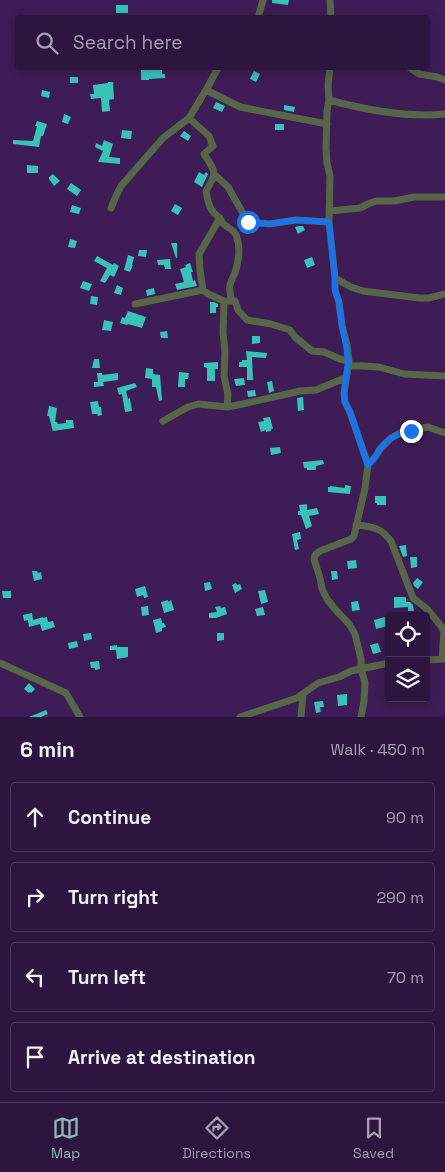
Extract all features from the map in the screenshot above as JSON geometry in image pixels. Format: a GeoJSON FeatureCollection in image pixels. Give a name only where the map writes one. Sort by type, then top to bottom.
{"type":"FeatureCollection","features":[{"type":"Feature","properties":{"kind":"street"},"geometry":{"type":"LineString","coordinates":[[259,15],[263,0]]}},
{"type":"Feature","properties":{"kind":"street"},"geometry":{"type":"LineString","coordinates":[[330,0],[330,15]]}},
{"type":"Feature","properties":{"kind":"street"},"geometry":{"type":"LineString","coordinates":[[112,208],[116,196],[130,176],[163,138],[189,118],[217,70]]}},
{"type":"Feature","properties":{"kind":"street"},"geometry":{"type":"LineString","coordinates":[[330,70],[327,111],[327,156],[330,176],[329,222],[335,290],[339,302],[348,364],[344,393],[345,402],[368,465],[365,488],[354,536],[352,539],[320,551],[315,555],[314,559],[322,590],[355,634],[365,683],[361,717]]}},
{"type":"Feature","properties":{"kind":"street"},"geometry":{"type":"LineString","coordinates":[[413,70],[419,74],[445,80]]}},
{"type":"Feature","properties":{"kind":"street"},"geometry":{"type":"LineString","coordinates":[[437,77],[445,71]]}},
{"type":"Feature","properties":{"kind":"street"},"geometry":{"type":"LineString","coordinates":[[206,90],[240,107],[327,124]]}},
{"type":"Feature","properties":{"kind":"street"},"geometry":{"type":"LineString","coordinates":[[329,100],[381,112],[427,116],[445,114]]}},
{"type":"Feature","properties":{"kind":"street"},"geometry":{"type":"LineString","coordinates":[[189,118],[209,136],[213,146],[204,154],[214,169],[214,179],[206,190],[208,206],[220,218],[221,223],[232,229],[237,236],[239,250],[237,265],[230,284],[223,332],[225,352],[224,376],[228,395],[227,407]]}},
{"type":"Feature","properties":{"kind":"street"},"geometry":{"type":"LineString","coordinates":[[214,174],[228,187],[248,222],[269,224],[296,220],[329,222]]}},
{"type":"Feature","properties":{"kind":"street"},"geometry":{"type":"LineString","coordinates":[[330,211],[360,208],[376,201],[394,201],[414,197],[445,197]]}},
{"type":"Feature","properties":{"kind":"street"},"geometry":{"type":"LineString","coordinates":[[203,290],[199,254],[220,218]]}},
{"type":"Feature","properties":{"kind":"street"},"geometry":{"type":"LineString","coordinates":[[335,278],[363,291],[418,298],[429,298],[445,294]]}},
{"type":"Feature","properties":{"kind":"street"},"geometry":{"type":"LineString","coordinates":[[135,304],[203,290],[208,294],[228,301],[235,301],[238,310],[247,320],[271,324],[290,330],[295,337],[312,351],[324,352],[348,364],[379,367],[404,374],[445,376]]}},
{"type":"Feature","properties":{"kind":"street"},"geometry":{"type":"LineString","coordinates":[[163,421],[188,407],[198,404],[227,407],[300,391],[316,390],[345,378]]}},
{"type":"Feature","properties":{"kind":"street"},"geometry":{"type":"LineString","coordinates":[[368,465],[380,449],[391,438],[400,433],[428,427],[445,433]]}},
{"type":"Feature","properties":{"kind":"street"},"geometry":{"type":"LineString","coordinates":[[356,525],[376,527],[391,541],[412,598],[427,609],[441,626],[444,632],[443,659],[430,660]]}},
{"type":"Feature","properties":{"kind":"street"},"geometry":{"type":"LineString","coordinates":[[0,662],[66,693],[80,717]]}},
{"type":"Feature","properties":{"kind":"street"},"geometry":{"type":"LineString","coordinates":[[240,717],[297,698],[318,683],[361,668],[385,664]]}},
{"type":"Feature","properties":{"kind":"street"},"geometry":{"type":"LineString","coordinates":[[300,717],[303,694]]}},
{"type":"Feature","properties":{"kind":"building"},"geometry":{"type":"Polygon","coordinates":[[[272,0],[289,0],[288,5],[272,3],[272,0]]]}},
{"type":"Feature","properties":{"kind":"building"},"geometry":{"type":"Polygon","coordinates":[[[116,5],[128,5],[128,13],[116,13],[116,5]]]}},
{"type":"Feature","properties":{"kind":"building"},"geometry":{"type":"Polygon","coordinates":[[[141,70],[162,70],[162,74],[165,74],[165,78],[141,80],[141,70]]]}},
{"type":"Feature","properties":{"kind":"building"},"geometry":{"type":"Polygon","coordinates":[[[254,71],[260,74],[256,82],[250,79],[254,71]]]}},
{"type":"Feature","properties":{"kind":"building"},"geometry":{"type":"Polygon","coordinates":[[[70,77],[78,77],[78,83],[70,83],[70,77]]]}},
{"type":"Feature","properties":{"kind":"building"},"geometry":{"type":"Polygon","coordinates":[[[113,82],[114,99],[109,100],[110,111],[102,112],[101,98],[91,99],[90,94],[94,94],[93,85],[113,82]]]}},
{"type":"Feature","properties":{"kind":"building"},"geometry":{"type":"Polygon","coordinates":[[[42,90],[50,92],[49,98],[41,96],[42,90]]]}},
{"type":"Feature","properties":{"kind":"building"},"geometry":{"type":"Polygon","coordinates":[[[216,102],[225,106],[222,112],[213,108],[216,102]]]}},
{"type":"Feature","properties":{"kind":"building"},"geometry":{"type":"Polygon","coordinates":[[[284,105],[295,107],[294,112],[284,110],[284,105]]]}},
{"type":"Feature","properties":{"kind":"building"},"geometry":{"type":"Polygon","coordinates":[[[64,114],[71,117],[68,124],[62,122],[64,114]]]}},
{"type":"Feature","properties":{"kind":"building"},"geometry":{"type":"Polygon","coordinates":[[[37,121],[47,124],[43,136],[41,136],[39,147],[13,144],[13,140],[33,141],[37,121]]]}},
{"type":"Feature","properties":{"kind":"building"},"geometry":{"type":"Polygon","coordinates":[[[275,124],[284,124],[284,130],[275,130],[275,124]]]}},
{"type":"Feature","properties":{"kind":"building"},"geometry":{"type":"Polygon","coordinates":[[[122,130],[132,131],[131,139],[121,138],[122,130]]]}},
{"type":"Feature","properties":{"kind":"building"},"geometry":{"type":"Polygon","coordinates":[[[184,131],[191,136],[188,141],[180,136],[184,131]]]}},
{"type":"Feature","properties":{"kind":"building"},"geometry":{"type":"Polygon","coordinates":[[[104,140],[113,144],[109,157],[120,158],[120,164],[98,162],[103,151],[95,147],[96,143],[102,146],[104,140]]]}},
{"type":"Feature","properties":{"kind":"building"},"geometry":{"type":"Polygon","coordinates":[[[27,165],[38,166],[38,173],[27,173],[27,165]]]}},
{"type":"Feature","properties":{"kind":"building"},"geometry":{"type":"Polygon","coordinates":[[[199,172],[204,175],[206,172],[208,174],[202,187],[194,182],[199,172]]]}},
{"type":"Feature","properties":{"kind":"building"},"geometry":{"type":"Polygon","coordinates":[[[53,174],[60,181],[54,186],[49,179],[53,174]]]}},
{"type":"Feature","properties":{"kind":"building"},"geometry":{"type":"Polygon","coordinates":[[[71,183],[81,190],[77,196],[67,189],[71,183]]]}},
{"type":"Feature","properties":{"kind":"building"},"geometry":{"type":"Polygon","coordinates":[[[175,204],[182,208],[178,215],[171,211],[175,204]]]}},
{"type":"Feature","properties":{"kind":"building"},"geometry":{"type":"Polygon","coordinates":[[[72,205],[81,208],[79,214],[70,212],[72,205]]]}},
{"type":"Feature","properties":{"kind":"building"},"geometry":{"type":"Polygon","coordinates":[[[303,226],[305,230],[298,234],[295,227],[303,226]]]}},
{"type":"Feature","properties":{"kind":"building"},"geometry":{"type":"Polygon","coordinates":[[[70,239],[77,241],[75,248],[68,247],[70,239]]]}},
{"type":"Feature","properties":{"kind":"building"},"geometry":{"type":"Polygon","coordinates":[[[171,243],[177,243],[177,258],[176,258],[171,243]]]}},
{"type":"Feature","properties":{"kind":"building"},"geometry":{"type":"Polygon","coordinates":[[[139,250],[147,250],[146,257],[138,256],[139,250]]]}},
{"type":"Feature","properties":{"kind":"building"},"geometry":{"type":"Polygon","coordinates":[[[128,255],[134,257],[130,272],[124,270],[128,255]]]}},
{"type":"Feature","properties":{"kind":"building"},"geometry":{"type":"Polygon","coordinates":[[[97,256],[113,265],[114,263],[119,266],[114,277],[110,275],[105,283],[100,281],[107,268],[94,261],[97,256]]]}},
{"type":"Feature","properties":{"kind":"building"},"geometry":{"type":"Polygon","coordinates":[[[312,257],[315,265],[307,268],[304,260],[312,257]]]}},
{"type":"Feature","properties":{"kind":"building"},"geometry":{"type":"Polygon","coordinates":[[[170,259],[171,269],[165,269],[164,265],[158,265],[157,260],[170,259]]]}},
{"type":"Feature","properties":{"kind":"building"},"geometry":{"type":"Polygon","coordinates":[[[190,263],[193,281],[195,280],[197,286],[177,290],[175,284],[184,282],[180,269],[190,263]]]}},
{"type":"Feature","properties":{"kind":"building"},"geometry":{"type":"Polygon","coordinates":[[[83,281],[92,284],[89,291],[80,288],[83,281]]]}},
{"type":"Feature","properties":{"kind":"building"},"geometry":{"type":"Polygon","coordinates":[[[117,285],[123,288],[121,295],[114,293],[117,285]]]}},
{"type":"Feature","properties":{"kind":"building"},"geometry":{"type":"Polygon","coordinates":[[[154,288],[155,294],[147,296],[146,290],[154,288]]]}},
{"type":"Feature","properties":{"kind":"building"},"geometry":{"type":"Polygon","coordinates":[[[91,296],[98,297],[97,305],[90,304],[91,296]]]}},
{"type":"Feature","properties":{"kind":"building"},"geometry":{"type":"Polygon","coordinates":[[[210,302],[218,304],[216,313],[210,313],[210,302]]]}},
{"type":"Feature","properties":{"kind":"building"},"geometry":{"type":"Polygon","coordinates":[[[128,311],[146,317],[142,328],[120,323],[122,317],[125,318],[128,311]]]}},
{"type":"Feature","properties":{"kind":"building"},"geometry":{"type":"Polygon","coordinates":[[[104,320],[113,322],[111,331],[102,330],[104,320]]]}},
{"type":"Feature","properties":{"kind":"building"},"geometry":{"type":"Polygon","coordinates":[[[167,331],[168,338],[161,338],[160,332],[167,331]]]}},
{"type":"Feature","properties":{"kind":"building"},"geometry":{"type":"Polygon","coordinates":[[[252,336],[260,336],[260,343],[252,344],[252,336]]]}},
{"type":"Feature","properties":{"kind":"building"},"geometry":{"type":"Polygon","coordinates":[[[246,351],[267,353],[266,358],[252,357],[253,380],[247,380],[247,367],[239,367],[239,362],[247,360],[246,351]]]}},
{"type":"Feature","properties":{"kind":"building"},"geometry":{"type":"Polygon","coordinates":[[[94,359],[99,359],[100,368],[92,368],[94,359]]]}},
{"type":"Feature","properties":{"kind":"building"},"geometry":{"type":"Polygon","coordinates":[[[218,362],[218,369],[215,369],[215,381],[207,381],[207,368],[204,367],[204,363],[218,362]]]}},
{"type":"Feature","properties":{"kind":"building"},"geometry":{"type":"Polygon","coordinates":[[[146,368],[153,369],[153,374],[160,375],[162,400],[159,401],[156,387],[152,387],[152,379],[145,378],[146,368]]]}},
{"type":"Feature","properties":{"kind":"building"},"geometry":{"type":"Polygon","coordinates":[[[179,372],[189,373],[188,379],[185,379],[185,387],[178,387],[179,372]]]}},
{"type":"Feature","properties":{"kind":"building"},"geometry":{"type":"Polygon","coordinates":[[[97,373],[102,373],[102,375],[118,373],[118,380],[103,382],[104,386],[94,387],[94,382],[98,382],[97,373]]]}},
{"type":"Feature","properties":{"kind":"building"},"geometry":{"type":"Polygon","coordinates":[[[244,378],[245,385],[236,386],[234,379],[244,378]]]}},
{"type":"Feature","properties":{"kind":"building"},"geometry":{"type":"Polygon","coordinates":[[[272,381],[274,391],[269,393],[267,382],[272,381]]]}},
{"type":"Feature","properties":{"kind":"building"},"geometry":{"type":"Polygon","coordinates":[[[135,383],[137,387],[126,391],[128,399],[130,398],[132,411],[125,412],[122,394],[119,395],[117,388],[135,383]]]}},
{"type":"Feature","properties":{"kind":"building"},"geometry":{"type":"Polygon","coordinates":[[[255,390],[256,396],[248,397],[247,391],[255,390]]]}},
{"type":"Feature","properties":{"kind":"building"},"geometry":{"type":"Polygon","coordinates":[[[303,397],[304,410],[298,411],[297,398],[303,397]]]}},
{"type":"Feature","properties":{"kind":"building"},"geometry":{"type":"Polygon","coordinates":[[[98,401],[102,415],[98,416],[97,414],[92,414],[90,402],[98,401]]]}},
{"type":"Feature","properties":{"kind":"building"},"geometry":{"type":"Polygon","coordinates":[[[49,406],[57,408],[55,422],[58,424],[66,423],[66,420],[73,420],[74,428],[53,432],[49,416],[47,416],[49,406]]]}},
{"type":"Feature","properties":{"kind":"building"},"geometry":{"type":"Polygon","coordinates":[[[270,417],[273,429],[261,432],[258,422],[264,421],[263,418],[270,417]]]}},
{"type":"Feature","properties":{"kind":"building"},"geometry":{"type":"Polygon","coordinates":[[[280,447],[281,453],[271,455],[270,448],[280,447]]]}},
{"type":"Feature","properties":{"kind":"building"},"geometry":{"type":"Polygon","coordinates":[[[323,460],[324,464],[316,466],[316,470],[304,468],[303,462],[323,460]]]}},
{"type":"Feature","properties":{"kind":"building"},"geometry":{"type":"Polygon","coordinates":[[[345,485],[351,486],[350,494],[328,492],[328,487],[330,486],[345,488],[345,485]]]}},
{"type":"Feature","properties":{"kind":"building"},"geometry":{"type":"Polygon","coordinates":[[[375,496],[386,496],[386,505],[377,505],[375,503],[375,496]]]}},
{"type":"Feature","properties":{"kind":"building"},"geometry":{"type":"Polygon","coordinates":[[[307,504],[307,510],[317,508],[319,514],[309,516],[312,526],[306,529],[301,515],[298,515],[298,511],[300,511],[299,505],[307,504]]]}},
{"type":"Feature","properties":{"kind":"building"},"geometry":{"type":"Polygon","coordinates":[[[300,532],[301,539],[297,540],[299,549],[295,550],[292,534],[300,532]]]}},
{"type":"Feature","properties":{"kind":"building"},"geometry":{"type":"Polygon","coordinates":[[[406,545],[407,556],[403,557],[399,546],[406,545]]]}},
{"type":"Feature","properties":{"kind":"building"},"geometry":{"type":"Polygon","coordinates":[[[410,557],[417,557],[417,567],[411,568],[410,557]]]}},
{"type":"Feature","properties":{"kind":"building"},"geometry":{"type":"Polygon","coordinates":[[[356,560],[357,568],[348,569],[347,561],[356,560]]]}},
{"type":"Feature","properties":{"kind":"building"},"geometry":{"type":"Polygon","coordinates":[[[32,571],[41,572],[42,579],[34,581],[32,571]]]}},
{"type":"Feature","properties":{"kind":"building"},"geometry":{"type":"Polygon","coordinates":[[[331,571],[337,571],[338,579],[332,580],[331,571]]]}},
{"type":"Feature","properties":{"kind":"building"},"geometry":{"type":"Polygon","coordinates":[[[417,578],[423,582],[418,589],[413,583],[417,578]]]}},
{"type":"Feature","properties":{"kind":"building"},"geometry":{"type":"Polygon","coordinates":[[[210,582],[212,589],[205,591],[204,583],[210,582]]]}},
{"type":"Feature","properties":{"kind":"building"},"geometry":{"type":"Polygon","coordinates":[[[236,583],[237,585],[240,584],[242,589],[235,593],[232,585],[236,583]]]}},
{"type":"Feature","properties":{"kind":"building"},"geometry":{"type":"Polygon","coordinates":[[[145,586],[148,597],[144,598],[143,595],[137,597],[135,589],[145,586]]]}},
{"type":"Feature","properties":{"kind":"building"},"geometry":{"type":"Polygon","coordinates":[[[265,590],[268,602],[261,604],[258,591],[265,590]]]}},
{"type":"Feature","properties":{"kind":"building"},"geometry":{"type":"Polygon","coordinates":[[[2,591],[11,591],[11,598],[3,598],[2,591]]]}},
{"type":"Feature","properties":{"kind":"building"},"geometry":{"type":"Polygon","coordinates":[[[394,597],[406,597],[406,602],[410,602],[413,605],[414,611],[408,611],[408,607],[394,608],[394,597]]]}},
{"type":"Feature","properties":{"kind":"building"},"geometry":{"type":"Polygon","coordinates":[[[168,600],[168,602],[171,600],[174,610],[164,613],[161,602],[168,600]]]}},
{"type":"Feature","properties":{"kind":"building"},"geometry":{"type":"Polygon","coordinates":[[[358,601],[360,610],[352,611],[351,602],[358,601]]]}},
{"type":"Feature","properties":{"kind":"building"},"geometry":{"type":"Polygon","coordinates":[[[148,606],[149,615],[142,616],[141,607],[148,606]]]}},
{"type":"Feature","properties":{"kind":"building"},"geometry":{"type":"Polygon","coordinates":[[[220,606],[221,608],[225,607],[227,614],[216,618],[209,618],[209,613],[217,612],[215,607],[220,606]]]}},
{"type":"Feature","properties":{"kind":"building"},"geometry":{"type":"Polygon","coordinates":[[[263,607],[265,615],[257,616],[255,609],[263,607]]]}},
{"type":"Feature","properties":{"kind":"building"},"geometry":{"type":"Polygon","coordinates":[[[32,613],[33,620],[47,617],[48,622],[53,621],[55,627],[42,631],[40,624],[29,627],[28,620],[24,621],[23,615],[32,613]]]}},
{"type":"Feature","properties":{"kind":"building"},"geometry":{"type":"Polygon","coordinates":[[[385,617],[385,627],[376,629],[374,620],[385,617]]]}},
{"type":"Feature","properties":{"kind":"building"},"geometry":{"type":"Polygon","coordinates":[[[161,618],[162,623],[166,627],[156,633],[153,620],[161,618]]]}},
{"type":"Feature","properties":{"kind":"building"},"geometry":{"type":"Polygon","coordinates":[[[91,633],[92,639],[84,641],[83,634],[91,633]]]}},
{"type":"Feature","properties":{"kind":"building"},"geometry":{"type":"Polygon","coordinates":[[[217,633],[224,633],[224,640],[217,641],[217,633]]]}},
{"type":"Feature","properties":{"kind":"building"},"geometry":{"type":"Polygon","coordinates":[[[77,641],[78,647],[69,649],[68,643],[77,641]]]}},
{"type":"Feature","properties":{"kind":"building"},"geometry":{"type":"Polygon","coordinates":[[[378,643],[381,652],[373,654],[370,645],[378,643]]]}},
{"type":"Feature","properties":{"kind":"building"},"geometry":{"type":"Polygon","coordinates":[[[117,645],[117,647],[128,647],[128,657],[117,659],[116,650],[110,650],[110,646],[117,645]]]}},
{"type":"Feature","properties":{"kind":"building"},"geometry":{"type":"Polygon","coordinates":[[[99,661],[100,669],[95,670],[95,668],[91,668],[90,662],[99,661]]]}},
{"type":"Feature","properties":{"kind":"building"},"geometry":{"type":"Polygon","coordinates":[[[29,683],[35,689],[31,693],[24,689],[29,683]]]}},
{"type":"Feature","properties":{"kind":"building"},"geometry":{"type":"Polygon","coordinates":[[[347,694],[347,705],[338,706],[337,695],[347,694]]]}},
{"type":"Feature","properties":{"kind":"building"},"geometry":{"type":"Polygon","coordinates":[[[323,701],[324,707],[320,707],[321,712],[316,713],[314,702],[323,701]]]}},
{"type":"Feature","properties":{"kind":"building"},"geometry":{"type":"Polygon","coordinates":[[[46,710],[48,714],[41,717],[29,717],[46,710]]]}},
{"type":"Feature","properties":{"kind":"route"},"geometry":{"type":"LineString","coordinates":[[248,222],[269,224],[296,220],[329,222],[335,290],[339,302],[348,361],[345,378],[345,402],[368,465],[391,438],[400,433],[411,431]]}}]}
